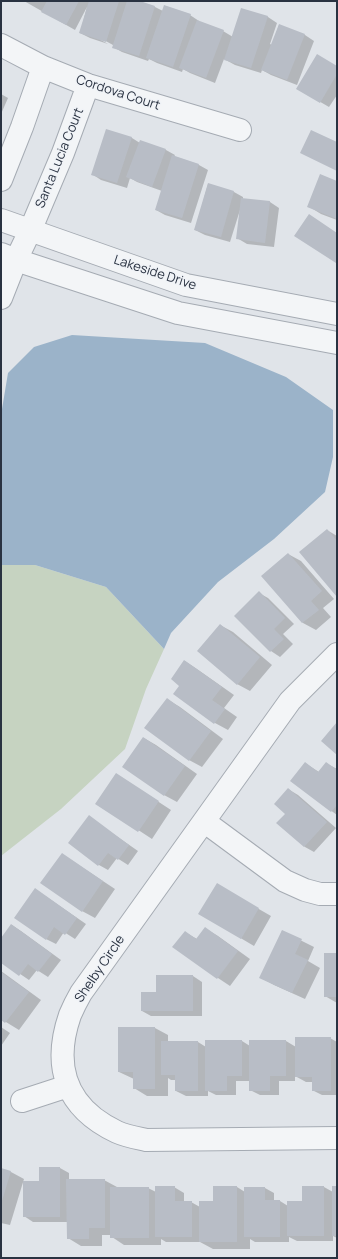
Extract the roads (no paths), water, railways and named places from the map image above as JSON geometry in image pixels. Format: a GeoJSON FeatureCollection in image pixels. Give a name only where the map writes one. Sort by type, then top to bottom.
{"type":"FeatureCollection","features":[{"type":"Feature","properties":{"kind":"street","name":"Cordova Court"},"geometry":{"type":"LineString","coordinates":[[1,45],[43,67],[88,85],[240,130]]}},
{"type":"Feature","properties":{"kind":"street"},"geometry":{"type":"LineString","coordinates":[[1,180],[22,127],[43,67]]}},
{"type":"Feature","properties":{"kind":"street","name":"Santa Lucia Court"},"geometry":{"type":"LineString","coordinates":[[1,298],[8,257],[30,231],[63,153],[88,85]]}},
{"type":"Feature","properties":{"kind":"street","name":"Lakeside Drive"},"geometry":{"type":"LineString","coordinates":[[1,220],[186,285],[337,314]]}},
{"type":"Feature","properties":{"kind":"street"},"geometry":{"type":"LineString","coordinates":[[8,257],[178,313],[337,343]]}},
{"type":"Feature","properties":{"kind":"street","name":"Shelby Circle"},"geometry":{"type":"LineString","coordinates":[[337,654],[290,701],[205,822],[81,993],[71,1013],[65,1031],[62,1058],[64,1075],[70,1092],[83,1108],[97,1121],[118,1133],[146,1140],[337,1138]]}},
{"type":"Feature","properties":{"kind":"street"},"geometry":{"type":"LineString","coordinates":[[205,822],[285,881],[305,890],[320,894],[337,894]]}},
{"type":"Feature","properties":{"kind":"street"},"geometry":{"type":"LineString","coordinates":[[22,1101],[68,1086]]}},
{"type":"Feature","properties":{"kind":"water"},"geometry":{"type":"Polygon","coordinates":[[[72,335],[205,343],[286,377],[333,410],[333,457],[325,492],[274,539],[218,582],[171,633],[164,649],[106,587],[35,565],[1,565],[1,415],[8,373],[34,347],[72,335]]]}}]}
